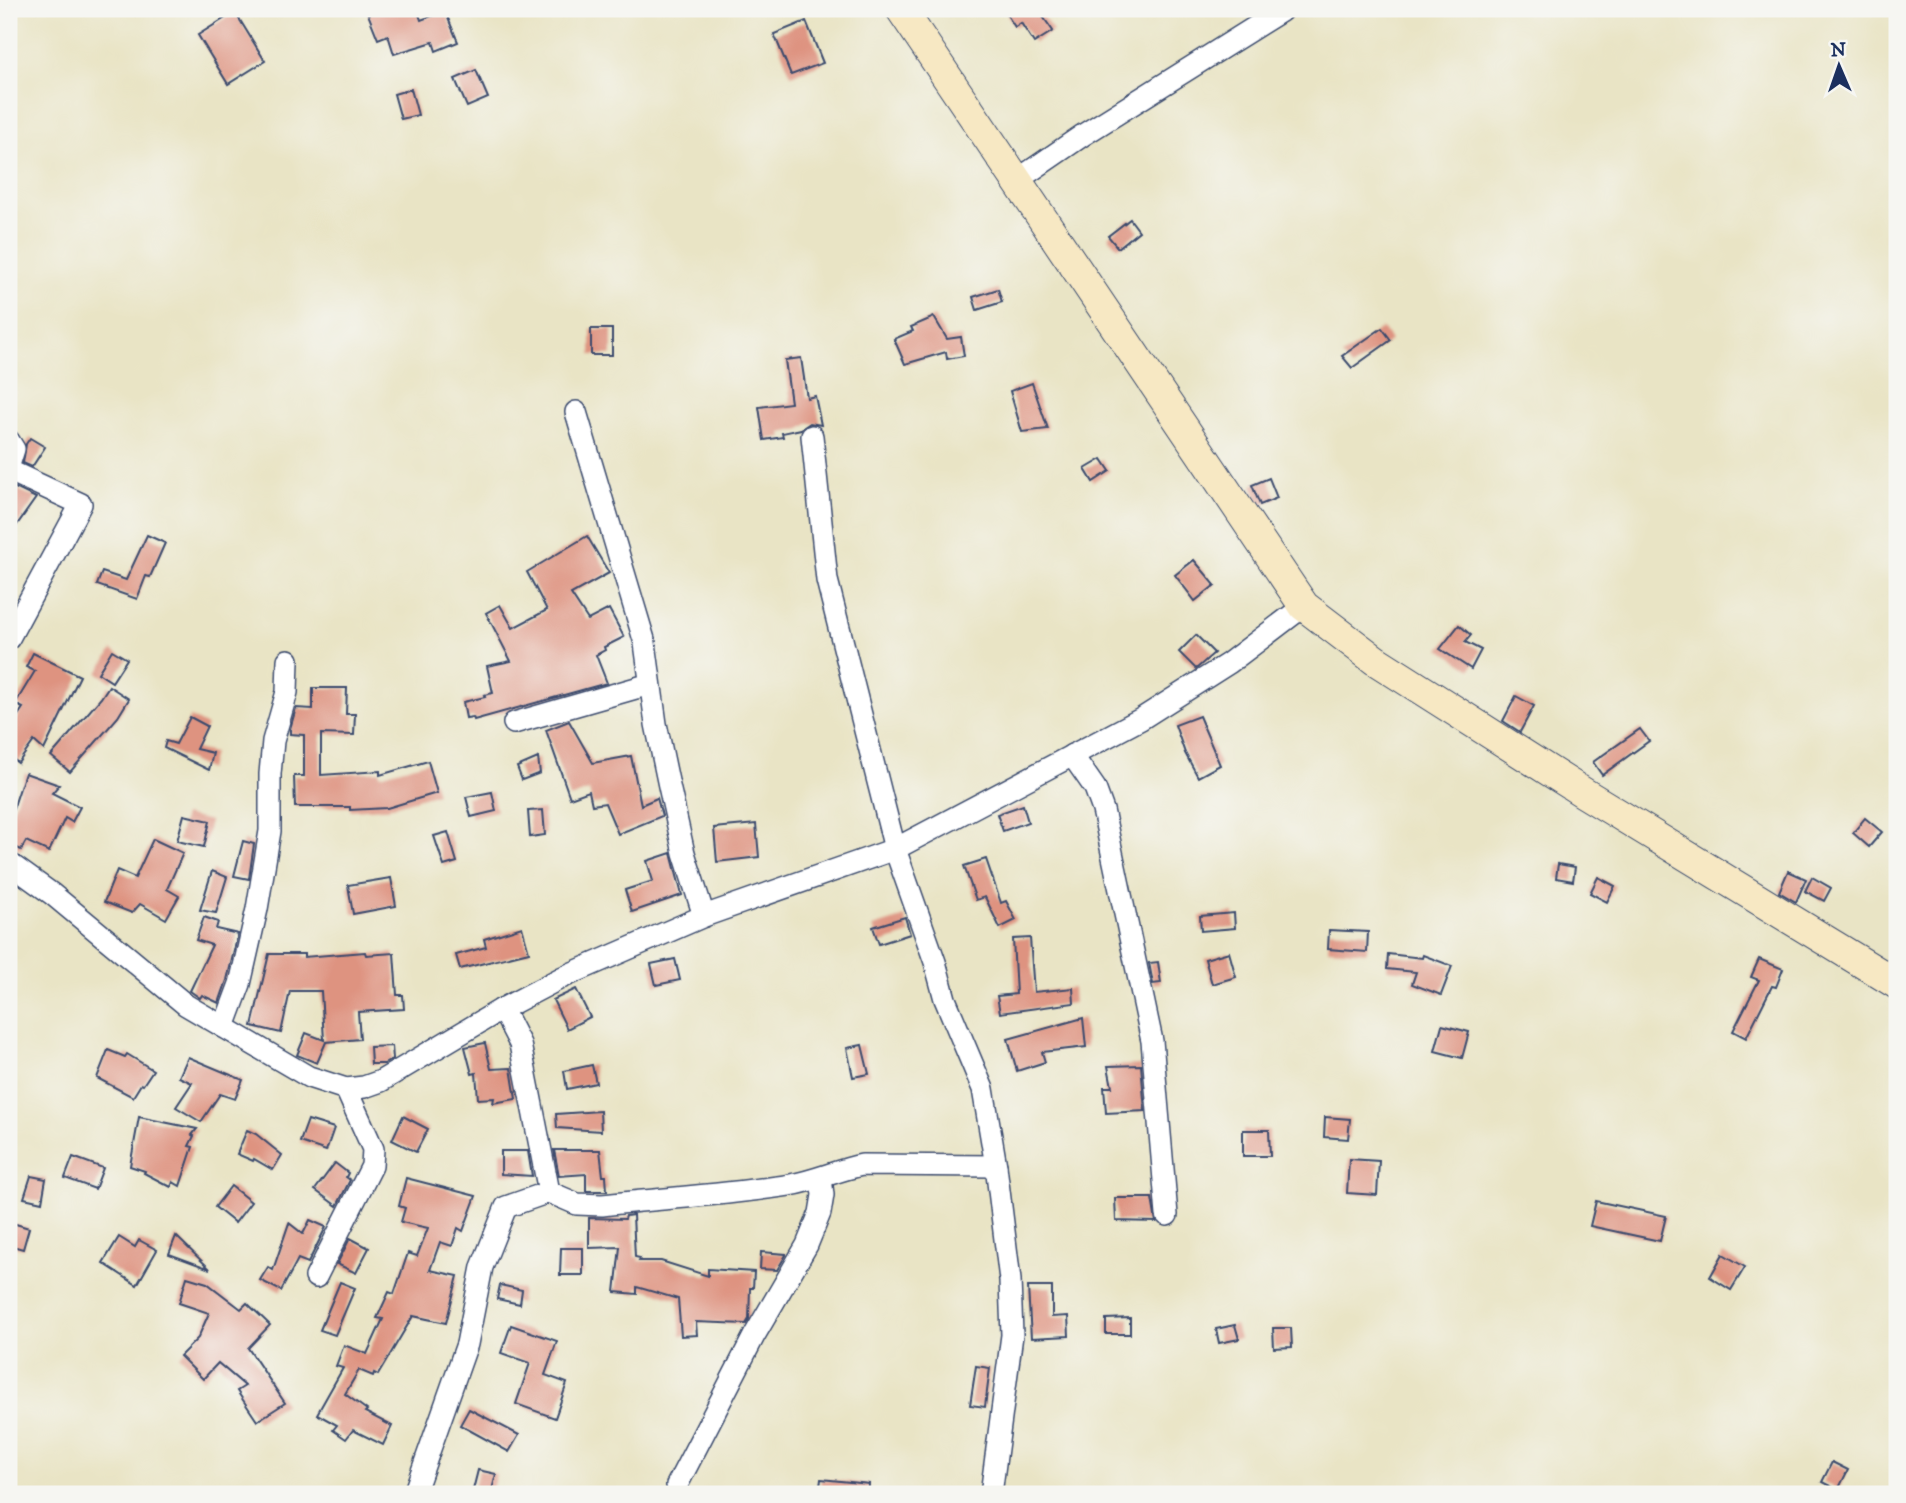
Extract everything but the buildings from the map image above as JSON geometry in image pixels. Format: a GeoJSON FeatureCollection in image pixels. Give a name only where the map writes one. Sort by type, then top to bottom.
{"type":"FeatureCollection","features":[{"type":"Feature","properties":{"kind":"street"},"geometry":{"type":"LineString","coordinates":[[901,9],[1304,606],[1398,674],[1596,800],[1897,984]]}},
{"type":"Feature","properties":{"kind":"street"},"geometry":{"type":"LineString","coordinates":[[1016,181],[1083,135],[1281,11]]}},
{"type":"Feature","properties":{"kind":"street"},"geometry":{"type":"LineString","coordinates":[[576,412],[645,643],[656,724],[684,852],[704,916]]}},
{"type":"Feature","properties":{"kind":"street"},"geometry":{"type":"LineString","coordinates":[[812,436],[827,580],[895,849],[935,962],[945,999],[983,1089],[1010,1280],[1012,1335],[991,1494]]}},
{"type":"Feature","properties":{"kind":"street"},"geometry":{"type":"LineString","coordinates":[[9,442],[14,449],[9,466],[12,472],[81,504],[9,638]]}},
{"type":"Feature","properties":{"kind":"street"},"geometry":{"type":"LineString","coordinates":[[9,863],[52,894],[186,1005],[309,1077],[345,1089],[364,1087],[381,1081],[502,1009],[561,978],[704,916],[895,849],[1141,719],[1229,663],[1304,606]]}},
{"type":"Feature","properties":{"kind":"street"},"geometry":{"type":"LineString","coordinates":[[224,1027],[240,984],[257,909],[270,831],[273,741],[287,692],[288,660]]}},
{"type":"Feature","properties":{"kind":"street"},"geometry":{"type":"LineString","coordinates":[[514,723],[650,684]]}},
{"type":"Feature","properties":{"kind":"street"},"geometry":{"type":"LineString","coordinates":[[1072,755],[1096,788],[1103,810],[1140,975],[1152,1041],[1167,1215]]}},
{"type":"Feature","properties":{"kind":"street"},"geometry":{"type":"LineString","coordinates":[[502,1009],[520,1044],[549,1192]]}},
{"type":"Feature","properties":{"kind":"street"},"geometry":{"type":"LineString","coordinates":[[316,1277],[372,1166],[373,1149],[345,1089]]}},
{"type":"Feature","properties":{"kind":"street"},"geometry":{"type":"LineString","coordinates":[[414,1494],[467,1344],[482,1267],[506,1207],[549,1192],[577,1204],[602,1205],[790,1185],[862,1165],[996,1166]]}},
{"type":"Feature","properties":{"kind":"street"},"geometry":{"type":"LineString","coordinates":[[677,1485],[754,1336],[807,1245],[820,1213],[823,1195],[821,1178]]}}]}
